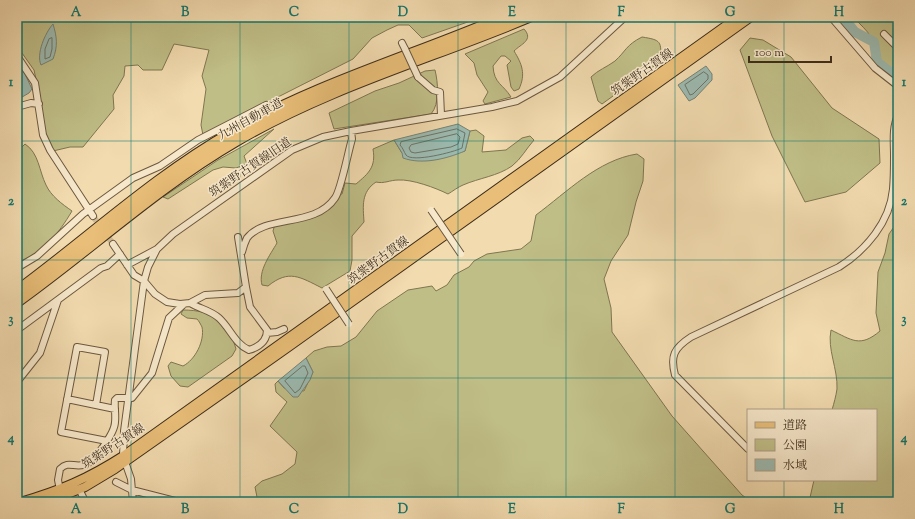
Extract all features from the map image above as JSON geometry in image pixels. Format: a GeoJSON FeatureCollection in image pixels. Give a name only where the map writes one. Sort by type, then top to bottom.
{"type":"FeatureCollection","features":[{"type":"Feature","properties":{"kind":"highway","name":"九州自動車道"},"geometry":{"type":"LineString","coordinates":[[17,291],[144,191],[232,133],[274,110],[321,88],[504,17]]}},
{"type":"Feature","properties":{"kind":"highway","name":"九州自動車道"},"geometry":{"type":"LineString","coordinates":[[17,302],[161,191],[236,141],[319,98],[485,35],[528,17]]}},
{"type":"Feature","properties":{"kind":"main road","name":"筑紫野古賀線"},"geometry":{"type":"LineString","coordinates":[[47,502],[79,489],[290,346],[751,17]]}},
{"type":"Feature","properties":{"kind":"main road","name":"筑紫野古賀線"},"geometry":{"type":"LineString","coordinates":[[20,502],[60,490],[124,458],[736,18]]}},
{"type":"Feature","properties":{"kind":"street","name":"筑紫野古賀線旧道"},"geometry":{"type":"LineString","coordinates":[[133,502],[131,479],[124,458],[124,431],[144,281],[148,267],[157,249],[199,215],[292,150],[322,137],[492,107],[517,101],[534,93],[560,77],[625,17]]}},
{"type":"Feature","properties":{"kind":"street"},"geometry":{"type":"LineString","coordinates":[[831,17],[875,68],[898,86]]}},
{"type":"Feature","properties":{"kind":"street"},"geometry":{"type":"LineString","coordinates":[[884,34],[898,48]]}},
{"type":"Feature","properties":{"kind":"street"},"geometry":{"type":"LineString","coordinates":[[404,46],[418,78],[433,90],[440,92],[441,115]]}},
{"type":"Feature","properties":{"kind":"street"},"geometry":{"type":"LineString","coordinates":[[17,56],[35,83],[43,134],[50,150],[93,216]]}},
{"type":"Feature","properties":{"kind":"street"},"geometry":{"type":"LineString","coordinates":[[17,107],[31,103],[39,104]]}},
{"type":"Feature","properties":{"kind":"street"},"geometry":{"type":"LineString","coordinates":[[18,266],[38,256],[83,214],[133,178],[160,166],[198,140],[266,105]]}},
{"type":"Feature","properties":{"kind":"street"},"geometry":{"type":"LineString","coordinates":[[747,448],[675,375],[672,363],[674,354],[680,344],[691,337],[839,267],[853,259],[865,247],[884,219],[893,189],[894,138],[898,116]]}},
{"type":"Feature","properties":{"kind":"street"},"geometry":{"type":"LineString","coordinates":[[241,254],[247,239],[256,232],[270,225],[310,217],[335,199],[352,139],[351,131]]}},
{"type":"Feature","properties":{"kind":"street"},"geometry":{"type":"LineString","coordinates":[[431,210],[461,254]]}},
{"type":"Feature","properties":{"kind":"street"},"geometry":{"type":"LineString","coordinates":[[112,244],[134,275],[144,281],[155,294],[167,302],[187,304],[209,311],[219,318],[240,344],[249,350],[255,348],[265,340],[267,330],[250,307],[238,237]]}},
{"type":"Feature","properties":{"kind":"street"},"geometry":{"type":"LineString","coordinates":[[127,265],[157,249]]}},
{"type":"Feature","properties":{"kind":"street"},"geometry":{"type":"LineString","coordinates":[[17,330],[101,268],[107,266],[120,254]]}},
{"type":"Feature","properties":{"kind":"street"},"geometry":{"type":"LineString","coordinates":[[60,490],[58,480],[60,469],[64,465],[70,464],[83,466],[88,463],[107,441],[116,423],[115,400],[117,398],[132,398],[152,374],[170,318],[187,304],[205,295],[238,293],[242,292],[246,287]]}},
{"type":"Feature","properties":{"kind":"street"},"geometry":{"type":"LineString","coordinates":[[326,289],[349,324]]}},
{"type":"Feature","properties":{"kind":"street"},"geometry":{"type":"LineString","coordinates":[[17,382],[40,353],[58,300]]}},
{"type":"Feature","properties":{"kind":"street"},"geometry":{"type":"LineString","coordinates":[[267,332],[277,332],[284,329]]}},
{"type":"Feature","properties":{"kind":"street"},"geometry":{"type":"LineString","coordinates":[[96,405],[105,352],[77,347],[61,432],[107,441]]}},
{"type":"Feature","properties":{"kind":"street"},"geometry":{"type":"LineString","coordinates":[[67,399],[115,409]]}},
{"type":"Feature","properties":{"kind":"street"},"geometry":{"type":"LineString","coordinates":[[116,482],[132,490],[179,502]]}},
{"type":"Feature","properties":{"kind":"street"},"geometry":{"type":"LineString","coordinates":[[79,489],[84,499],[88,502]]}},
{"type":"Feature","properties":{"kind":"green space"},"geometry":{"type":"Polygon","coordinates":[[[17,17],[482,17],[422,38],[409,25],[398,25],[372,38],[353,59],[203,135],[201,125],[206,89],[202,76],[209,50],[174,44],[162,70],[143,70],[138,65],[125,66],[124,76],[113,95],[114,109],[83,147],[70,147],[53,151],[42,124],[41,102],[34,70],[17,46],[17,17]]]}},
{"type":"Feature","properties":{"kind":"green space"},"geometry":{"type":"Polygon","coordinates":[[[853,17],[898,17],[898,75],[894,75],[879,63],[877,48],[874,42],[868,32],[853,17]]]}},
{"type":"Feature","properties":{"kind":"green space"},"geometry":{"type":"Polygon","coordinates":[[[524,29],[528,36],[527,39],[514,51],[519,60],[523,74],[519,89],[514,91],[511,87],[507,65],[511,61],[505,56],[501,56],[493,66],[495,77],[511,97],[485,104],[483,101],[488,92],[477,75],[474,63],[465,54],[524,29]]]}},
{"type":"Feature","properties":{"kind":"green space"},"geometry":{"type":"Polygon","coordinates":[[[642,37],[653,39],[659,43],[661,49],[660,61],[653,67],[628,76],[613,96],[602,104],[598,101],[591,77],[615,61],[629,45],[642,37]]]}},
{"type":"Feature","properties":{"kind":"green space"},"geometry":{"type":"Polygon","coordinates":[[[750,38],[763,40],[791,57],[832,108],[879,139],[880,163],[846,192],[805,202],[772,136],[740,50],[750,38]]]}},
{"type":"Feature","properties":{"kind":"green space"},"geometry":{"type":"Polygon","coordinates":[[[435,70],[437,81],[437,99],[434,110],[431,114],[334,129],[329,113],[375,91],[399,83],[425,71],[435,70]]]}},
{"type":"Feature","properties":{"kind":"green space"},"geometry":{"type":"Polygon","coordinates":[[[274,129],[244,156],[247,164],[236,168],[223,167],[213,170],[168,199],[163,197],[218,160],[274,129]]]}},
{"type":"Feature","properties":{"kind":"green space"},"geometry":{"type":"Polygon","coordinates":[[[476,130],[484,136],[482,152],[506,150],[522,138],[530,136],[534,140],[512,166],[495,175],[463,185],[448,194],[417,182],[398,180],[382,183],[376,182],[371,186],[365,195],[363,205],[364,222],[352,236],[352,260],[350,271],[322,288],[295,276],[282,278],[268,286],[262,285],[261,280],[263,269],[277,243],[273,231],[275,224],[282,222],[297,222],[307,215],[322,213],[334,195],[342,194],[345,183],[356,184],[368,173],[373,161],[373,149],[394,140],[402,153],[431,160],[465,151],[470,131],[476,130]]]}},
{"type":"Feature","properties":{"kind":"green space"},"geometry":{"type":"Polygon","coordinates":[[[25,144],[30,148],[36,157],[48,189],[57,200],[72,211],[55,235],[42,249],[26,259],[17,262],[17,152],[25,144]]]}},
{"type":"Feature","properties":{"kind":"green space"},"geometry":{"type":"Polygon","coordinates":[[[637,154],[644,159],[643,181],[628,235],[611,261],[604,279],[611,308],[612,332],[672,416],[742,495],[752,502],[258,502],[255,487],[262,481],[282,474],[295,464],[297,452],[270,426],[287,402],[276,392],[275,384],[278,381],[284,388],[304,391],[313,372],[306,358],[314,351],[327,347],[341,346],[356,337],[377,311],[408,290],[432,286],[436,291],[447,285],[454,275],[469,267],[474,261],[487,254],[521,249],[531,241],[536,215],[571,187],[596,170],[623,157],[637,154]]]}},
{"type":"Feature","properties":{"kind":"green space"},"geometry":{"type":"Polygon","coordinates":[[[898,221],[898,502],[809,502],[814,481],[877,481],[877,409],[832,409],[837,392],[837,382],[831,352],[830,337],[831,330],[850,339],[861,341],[880,331],[876,313],[878,272],[885,253],[889,234],[898,221]]]}},
{"type":"Feature","properties":{"kind":"green space"},"geometry":{"type":"Polygon","coordinates":[[[183,310],[202,312],[217,319],[228,331],[233,339],[236,349],[232,356],[188,387],[180,386],[171,376],[168,366],[171,362],[183,366],[187,363],[198,350],[202,338],[202,327],[197,319],[187,318],[181,314],[183,310]]]}},
{"type":"Feature","properties":{"kind":"water"},"geometry":{"type":"Polygon","coordinates":[[[53,24],[56,42],[55,54],[53,59],[41,65],[40,50],[47,33],[53,24]]]}},
{"type":"Feature","properties":{"kind":"water"},"geometry":{"type":"Polygon","coordinates":[[[17,65],[25,74],[32,89],[29,93],[17,100],[17,65]]]}},
{"type":"Feature","properties":{"kind":"water"},"geometry":{"type":"Polygon","coordinates":[[[706,66],[712,74],[712,80],[695,98],[689,101],[678,85],[706,66]]]}},
{"type":"Feature","properties":{"kind":"water"},"geometry":{"type":"Polygon","coordinates":[[[458,124],[470,131],[465,151],[442,159],[418,161],[403,158],[402,153],[394,140],[458,124]]]}},
{"type":"Feature","properties":{"kind":"water"},"geometry":{"type":"Polygon","coordinates":[[[306,358],[313,372],[310,380],[298,397],[293,397],[278,381],[306,358]]]}},
{"type":"Feature","properties":{"kind":"waterway"},"geometry":{"type":"LineString","coordinates":[[843,17],[855,32],[874,42],[877,62],[898,78]]}},
{"type":"Feature","properties":{"kind":"tunnel"},"geometry":{"type":"LineString","coordinates":[[93,216],[113,244]]}}]}
